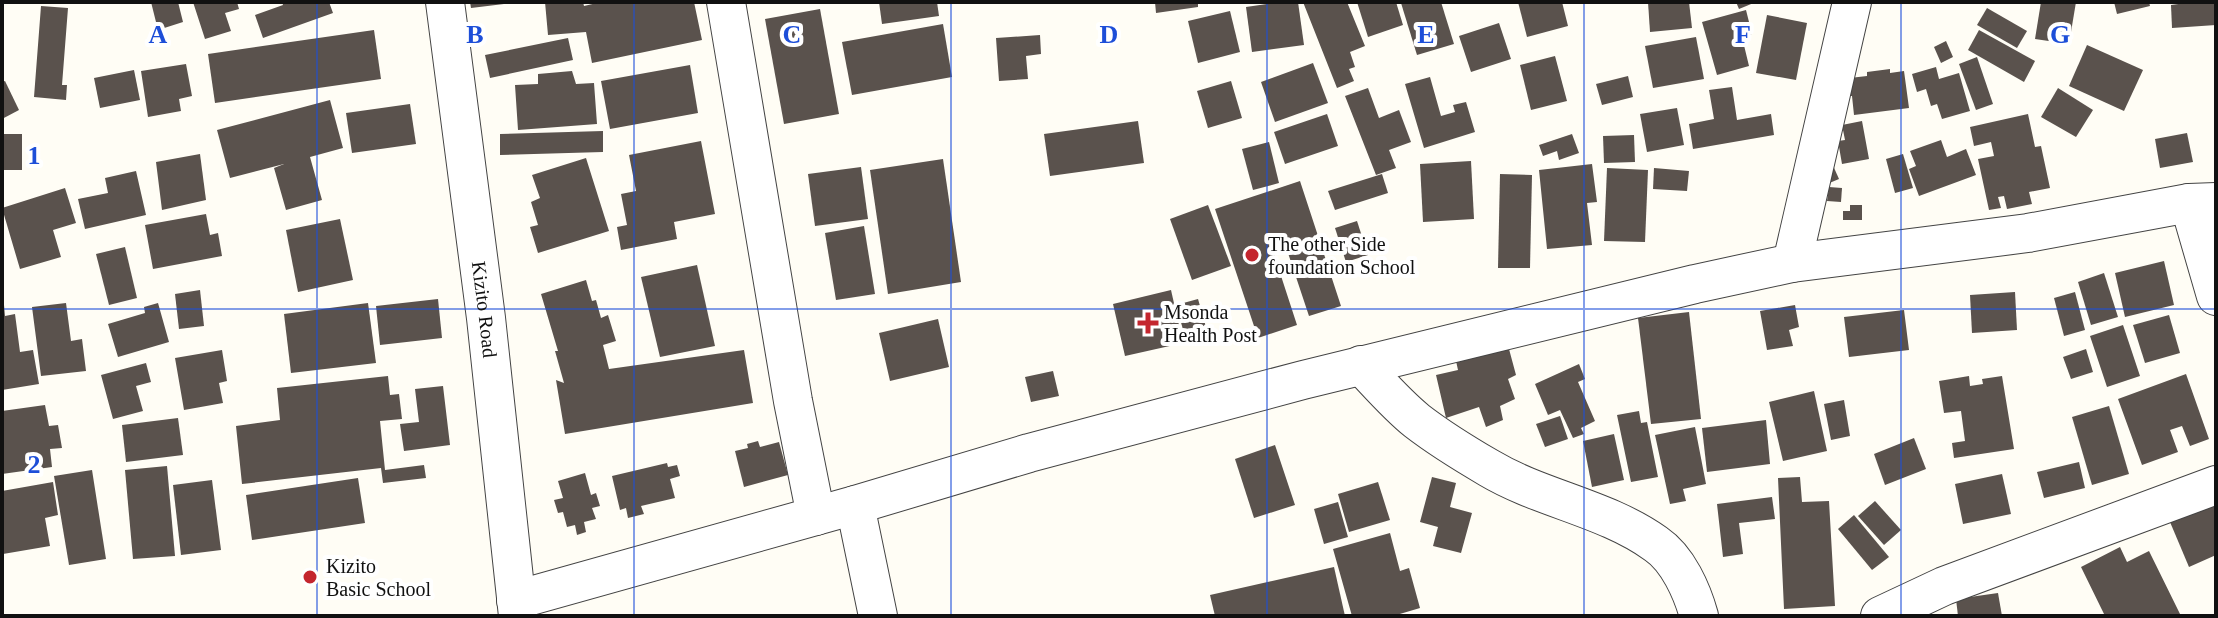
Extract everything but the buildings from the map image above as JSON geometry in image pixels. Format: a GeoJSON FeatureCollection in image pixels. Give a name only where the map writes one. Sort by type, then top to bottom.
{"type":"FeatureCollection","features":[{"type":"Feature","properties":{"kind":"street","name":"Kizito Road"},"geometry":{"type":"LineString","coordinates":[[445,2],[486,318],[517,608]]}},
{"type":"Feature","properties":{"kind":"street"},"geometry":{"type":"LineString","coordinates":[[726,2],[793,401],[816,516]]}},
{"type":"Feature","properties":{"kind":"street"},"geometry":{"type":"LineString","coordinates":[[1792,263],[1852,2]]}},
{"type":"Feature","properties":{"kind":"street"},"geometry":{"type":"LineString","coordinates":[[517,608],[1029,453],[1361,365],[1792,263],[2028,233],[2203,203],[2216,296]]}},
{"type":"Feature","properties":{"kind":"street"},"geometry":{"type":"LineString","coordinates":[[1361,365],[1417,421],[1490,469],[1530,489],[1610,519],[1658,544],[1676,565],[1694,599],[1699,616]]}},
{"type":"Feature","properties":{"kind":"street"},"geometry":{"type":"LineString","coordinates":[[1880,616],[1944,586],[2216,485]]}},
{"type":"Feature","properties":{"kind":"street"},"geometry":{"type":"LineString","coordinates":[[855,505],[878,616]]}},
{"type":"Feature","properties":{"kind":"place","name":"The other Side foundation School"},"geometry":{"type":"Point","coordinates":[1252,255]}},
{"type":"Feature","properties":{"kind":"place","name":"Msonda Health Post"},"geometry":{"type":"Point","coordinates":[1148,323]}},
{"type":"Feature","properties":{"kind":"place","name":"Kizito Basic School"},"geometry":{"type":"Point","coordinates":[310,577]}}]}
